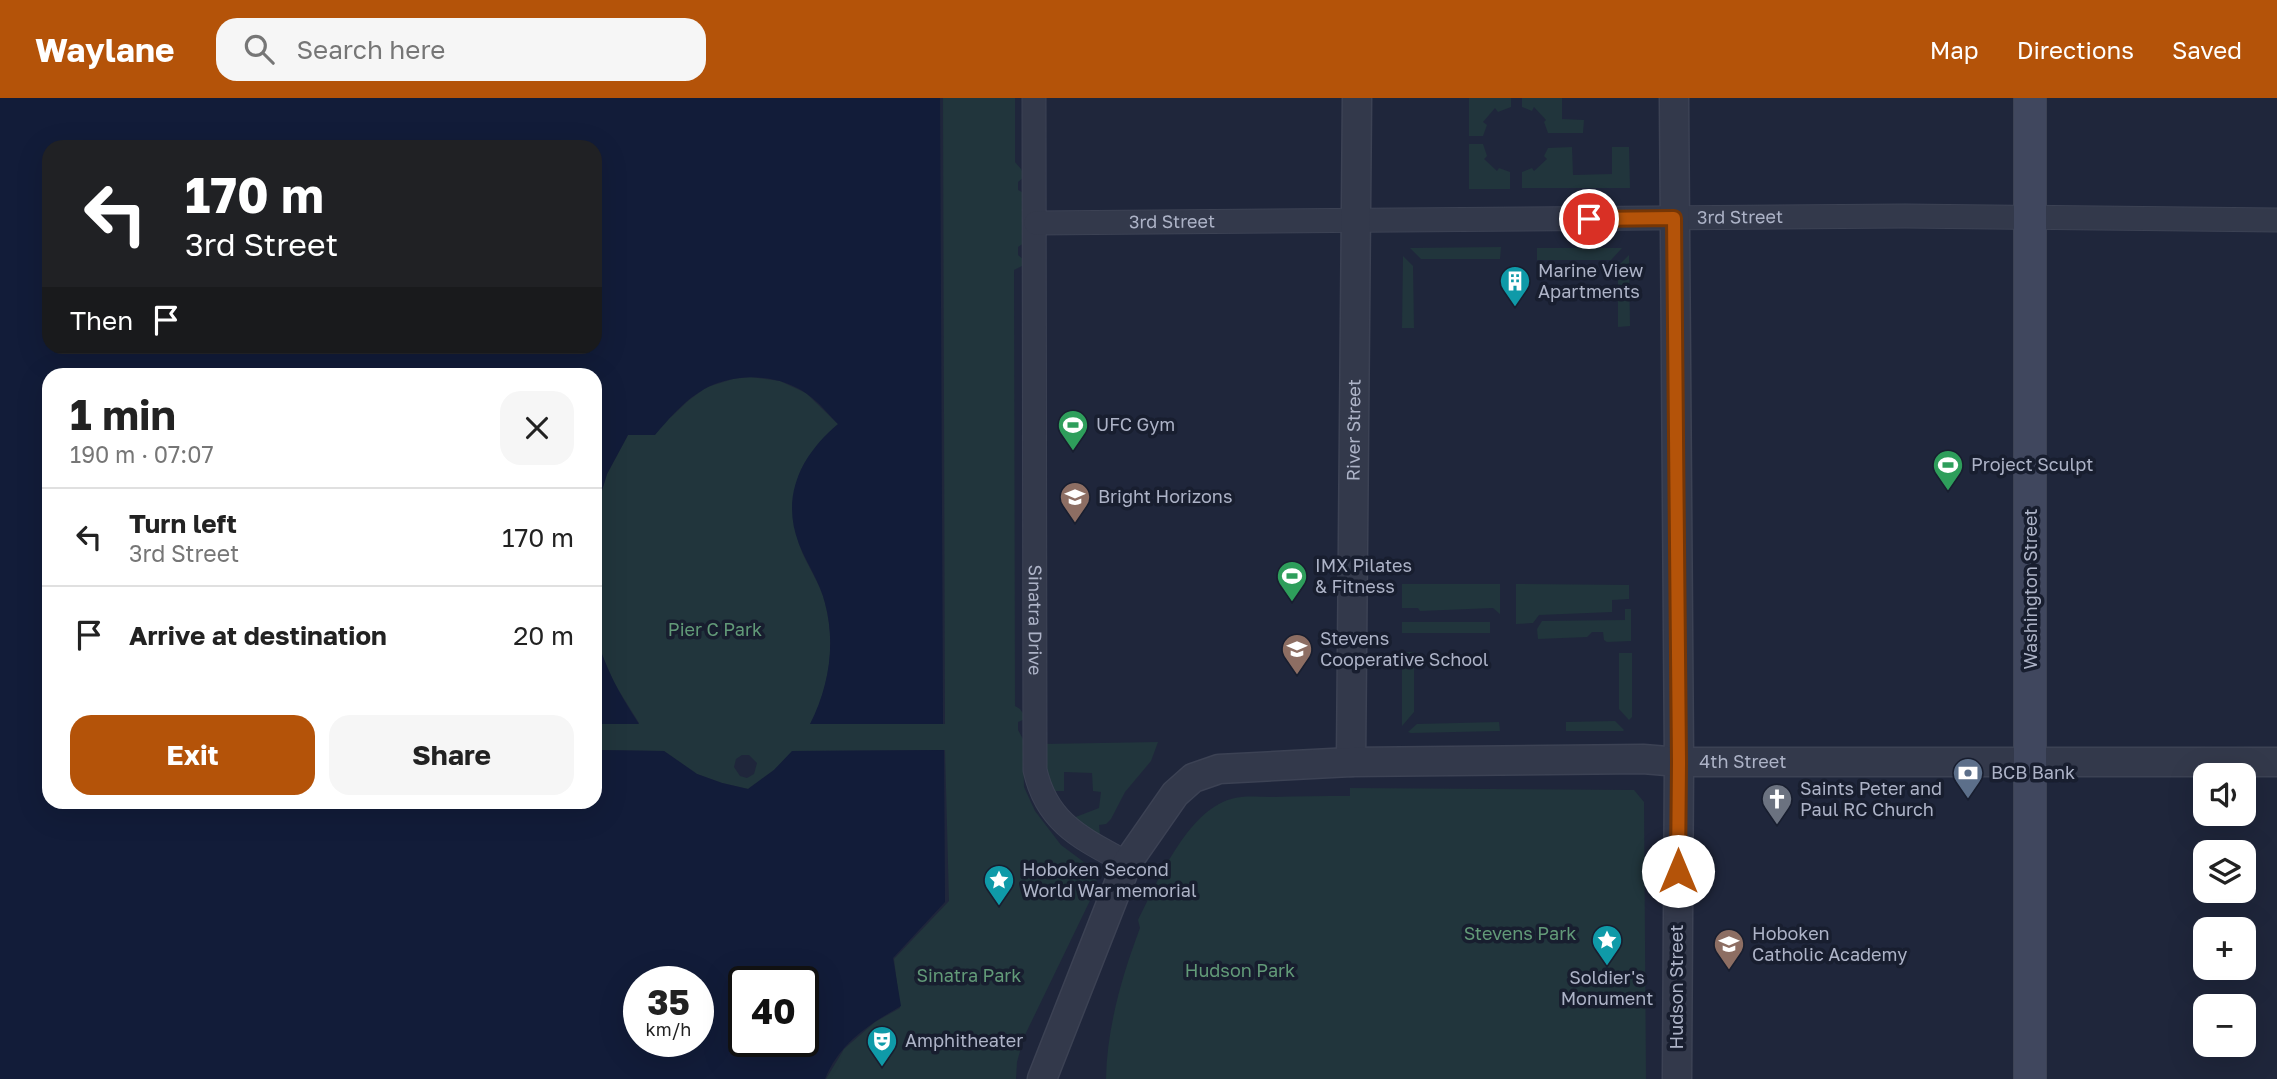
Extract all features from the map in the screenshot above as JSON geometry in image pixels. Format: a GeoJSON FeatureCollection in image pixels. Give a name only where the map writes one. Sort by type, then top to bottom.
{"type":"FeatureCollection","features":[{"type":"Feature","properties":{"kind":"main road","name":"Washington Street"},"geometry":{"type":"LineString","coordinates":[[2030,98],[2030,1079]]}},
{"type":"Feature","properties":{"kind":"street","name":"Sinatra Drive"},"geometry":{"type":"LineString","coordinates":[[1034,98],[1035,770],[1043,797],[1059,820],[1127,863]]}},
{"type":"Feature","properties":{"kind":"street","name":"River Street"},"geometry":{"type":"LineString","coordinates":[[1351,762],[1357,98]]}},
{"type":"Feature","properties":{"kind":"street","name":"Hudson Street"},"geometry":{"type":"LineString","coordinates":[[1674,98],[1679,762],[1677,1079]]}},
{"type":"Feature","properties":{"kind":"street","name":"3rd Street"},"geometry":{"type":"LineString","coordinates":[[1035,223],[2030,217],[2277,220]]}},
{"type":"Feature","properties":{"kind":"street","name":"4th Street"},"geometry":{"type":"LineString","coordinates":[[1127,863],[1175,794],[1193,778],[1219,769],[1351,762],[1643,759],[1679,762],[2277,762]]}},
{"type":"Feature","properties":{"kind":"street"},"geometry":{"type":"LineString","coordinates":[[1042,1079],[1127,863]]}},
{"type":"Feature","properties":{"kind":"green space"},"geometry":{"type":"Polygon","coordinates":[[[943,98],[1015,98],[1015,162],[1024,177],[1018,182],[1018,190],[1024,193],[1024,243],[1018,247],[1018,255],[1024,260],[1022,266],[1014,270],[1015,706],[1024,715],[1023,720],[1018,722],[1018,730],[1023,739],[1024,787],[1035,811],[1061,845],[1092,868],[1098,884],[1024,1037],[1017,1062],[1016,1079],[826,1079],[844,1049],[875,1022],[900,1008],[894,959],[949,901],[945,750],[793,751],[774,770],[748,789],[697,774],[664,751],[602,750],[602,724],[639,723],[614,683],[602,655],[602,490],[607,474],[628,435],[671,417],[707,387],[733,379],[750,377],[780,381],[806,393],[839,425],[806,461],[799,475],[795,500],[797,537],[823,595],[830,634],[826,680],[811,724],[945,724],[943,98]],[[742,755],[736,759],[734,767],[740,776],[747,778],[754,774],[757,763],[749,755],[742,755]]]}},
{"type":"Feature","properties":{"kind":"green space"},"geometry":{"type":"Polygon","coordinates":[[[1469,98],[1511,98],[1511,107],[1498,112],[1495,108],[1483,122],[1487,125],[1483,136],[1469,136],[1469,98]]]}},
{"type":"Feature","properties":{"kind":"green space"},"geometry":{"type":"Polygon","coordinates":[[[1522,98],[1562,98],[1562,119],[1584,120],[1583,133],[1548,133],[1544,122],[1546,120],[1534,107],[1532,111],[1522,107],[1522,98]]]}},
{"type":"Feature","properties":{"kind":"green space"},"geometry":{"type":"Polygon","coordinates":[[[1469,144],[1483,144],[1487,156],[1484,159],[1497,171],[1499,168],[1510,172],[1510,189],[1469,189],[1469,144]]]}},
{"type":"Feature","properties":{"kind":"green space"},"geometry":{"type":"Polygon","coordinates":[[[1572,147],[1573,175],[1612,174],[1612,147],[1629,147],[1630,188],[1522,188],[1522,172],[1532,168],[1534,171],[1547,159],[1544,156],[1548,148],[1572,147]]]}},
{"type":"Feature","properties":{"kind":"green space"},"geometry":{"type":"Polygon","coordinates":[[[1501,247],[1500,259],[1421,259],[1410,248],[1501,247]]]}},
{"type":"Feature","properties":{"kind":"green space"},"geometry":{"type":"Polygon","coordinates":[[[1537,248],[1622,248],[1611,260],[1537,260],[1537,248]]]}},
{"type":"Feature","properties":{"kind":"green space"},"geometry":{"type":"Polygon","coordinates":[[[1629,255],[1630,326],[1618,327],[1618,266],[1629,255]]]}},
{"type":"Feature","properties":{"kind":"green space"},"geometry":{"type":"Polygon","coordinates":[[[1403,256],[1413,266],[1414,328],[1402,328],[1403,256]]]}},
{"type":"Feature","properties":{"kind":"green space"},"geometry":{"type":"Polygon","coordinates":[[[1402,584],[1500,584],[1500,614],[1493,608],[1420,611],[1418,608],[1402,608],[1402,584]]]}},
{"type":"Feature","properties":{"kind":"green space"},"geometry":{"type":"Polygon","coordinates":[[[1516,584],[1629,585],[1629,599],[1612,600],[1612,612],[1539,615],[1533,623],[1516,624],[1516,584]]]}},
{"type":"Feature","properties":{"kind":"green space"},"geometry":{"type":"Polygon","coordinates":[[[1625,609],[1631,609],[1631,641],[1607,642],[1603,632],[1592,632],[1587,637],[1538,639],[1537,629],[1542,621],[1625,620],[1625,609]]]}},
{"type":"Feature","properties":{"kind":"green space"},"geometry":{"type":"Polygon","coordinates":[[[1402,622],[1490,622],[1490,633],[1402,633],[1402,622]]]}},
{"type":"Feature","properties":{"kind":"green space"},"geometry":{"type":"Polygon","coordinates":[[[1402,652],[1414,652],[1414,712],[1402,726],[1402,652]]]}},
{"type":"Feature","properties":{"kind":"green space"},"geometry":{"type":"Polygon","coordinates":[[[1619,653],[1632,653],[1632,717],[1629,720],[1619,709],[1619,653]]]}},
{"type":"Feature","properties":{"kind":"green space"},"geometry":{"type":"Polygon","coordinates":[[[1615,721],[1623,731],[1566,731],[1566,722],[1615,721]]]}},
{"type":"Feature","properties":{"kind":"green space"},"geometry":{"type":"Polygon","coordinates":[[[1499,722],[1500,731],[1408,732],[1417,724],[1499,722]]]}},
{"type":"Feature","properties":{"kind":"green space"},"geometry":{"type":"Polygon","coordinates":[[[1158,742],[1151,761],[1125,792],[1111,819],[1106,824],[1099,825],[1100,835],[1068,820],[1099,808],[1101,792],[1093,791],[1092,773],[1064,772],[1064,791],[1049,791],[1043,744],[1158,742]]]}},
{"type":"Feature","properties":{"kind":"green space"},"geometry":{"type":"Polygon","coordinates":[[[1350,788],[1634,790],[1644,802],[1646,1079],[1106,1079],[1112,1021],[1140,928],[1138,920],[1164,869],[1187,833],[1215,806],[1231,799],[1350,796],[1350,788]]]}},
{"type":"Feature","properties":{"kind":"water"},"geometry":{"type":"Polygon","coordinates":[[[0,98],[940,98],[943,724],[810,724],[826,680],[830,634],[823,595],[799,544],[794,526],[793,493],[805,462],[838,424],[816,401],[795,387],[767,378],[752,377],[710,386],[675,412],[655,435],[628,435],[607,474],[602,490],[602,368],[42,368],[42,809],[602,809],[602,750],[664,751],[697,774],[748,789],[774,770],[792,751],[944,750],[945,902],[893,958],[901,1006],[856,1036],[831,1067],[825,1079],[0,1079],[0,98]]]}},
{"type":"Feature","properties":{"kind":"water"},"geometry":{"type":"Polygon","coordinates":[[[602,652],[613,679],[639,724],[602,724],[602,652]]]}},
{"type":"Feature","properties":{"kind":"place","name":"Marine View Apartments"},"geometry":{"type":"Point","coordinates":[1515,308]}},
{"type":"Feature","properties":{"kind":"place","name":"UFC Gym"},"geometry":{"type":"Point","coordinates":[1073,452]}},
{"type":"Feature","properties":{"kind":"place","name":"Project Sculpt"},"geometry":{"type":"Point","coordinates":[1948,492]}},
{"type":"Feature","properties":{"kind":"place","name":"Bright Horizons"},"geometry":{"type":"Point","coordinates":[1075,524]}},
{"type":"Feature","properties":{"kind":"place","name":"IMX Pilates & Fitness"},"geometry":{"type":"Point","coordinates":[1292,603]}},
{"type":"Feature","properties":{"kind":"place","name":"Stevens Cooperative School"},"geometry":{"type":"Point","coordinates":[1297,676]}},
{"type":"Feature","properties":{"kind":"place","name":"BCB Bank"},"geometry":{"type":"Point","coordinates":[1968,800]}},
{"type":"Feature","properties":{"kind":"place","name":"Saints Peter and Paul RC Church"},"geometry":{"type":"Point","coordinates":[1777,826]}},
{"type":"Feature","properties":{"kind":"place","name":"Hoboken Second World War memorial"},"geometry":{"type":"Point","coordinates":[999,907]}},
{"type":"Feature","properties":{"kind":"place","name":"Soldier's Monument"},"geometry":{"type":"Point","coordinates":[1607,967]}},
{"type":"Feature","properties":{"kind":"place","name":"Hoboken Catholic Academy"},"geometry":{"type":"Point","coordinates":[1729,971]}},
{"type":"Feature","properties":{"kind":"place","name":"Amphitheater"},"geometry":{"type":"Point","coordinates":[882,1068]}},
{"type":"Feature","properties":{"kind":"route"},"geometry":{"type":"LineString","coordinates":[[1589,219],[1674,218],[1678,871]]}},
{"type":"Feature","properties":{"kind":"park label","name":"Pier C Park"},"geometry":{"type":"Point","coordinates":[715,630]}},
{"type":"Feature","properties":{"kind":"park label","name":"Stevens Park"},"geometry":{"type":"Point","coordinates":[1520,934]}},
{"type":"Feature","properties":{"kind":"park label","name":"Hudson Park"},"geometry":{"type":"Point","coordinates":[1240,971]}},
{"type":"Feature","properties":{"kind":"park label","name":"Sinatra Park"},"geometry":{"type":"Point","coordinates":[969,976]}}]}
